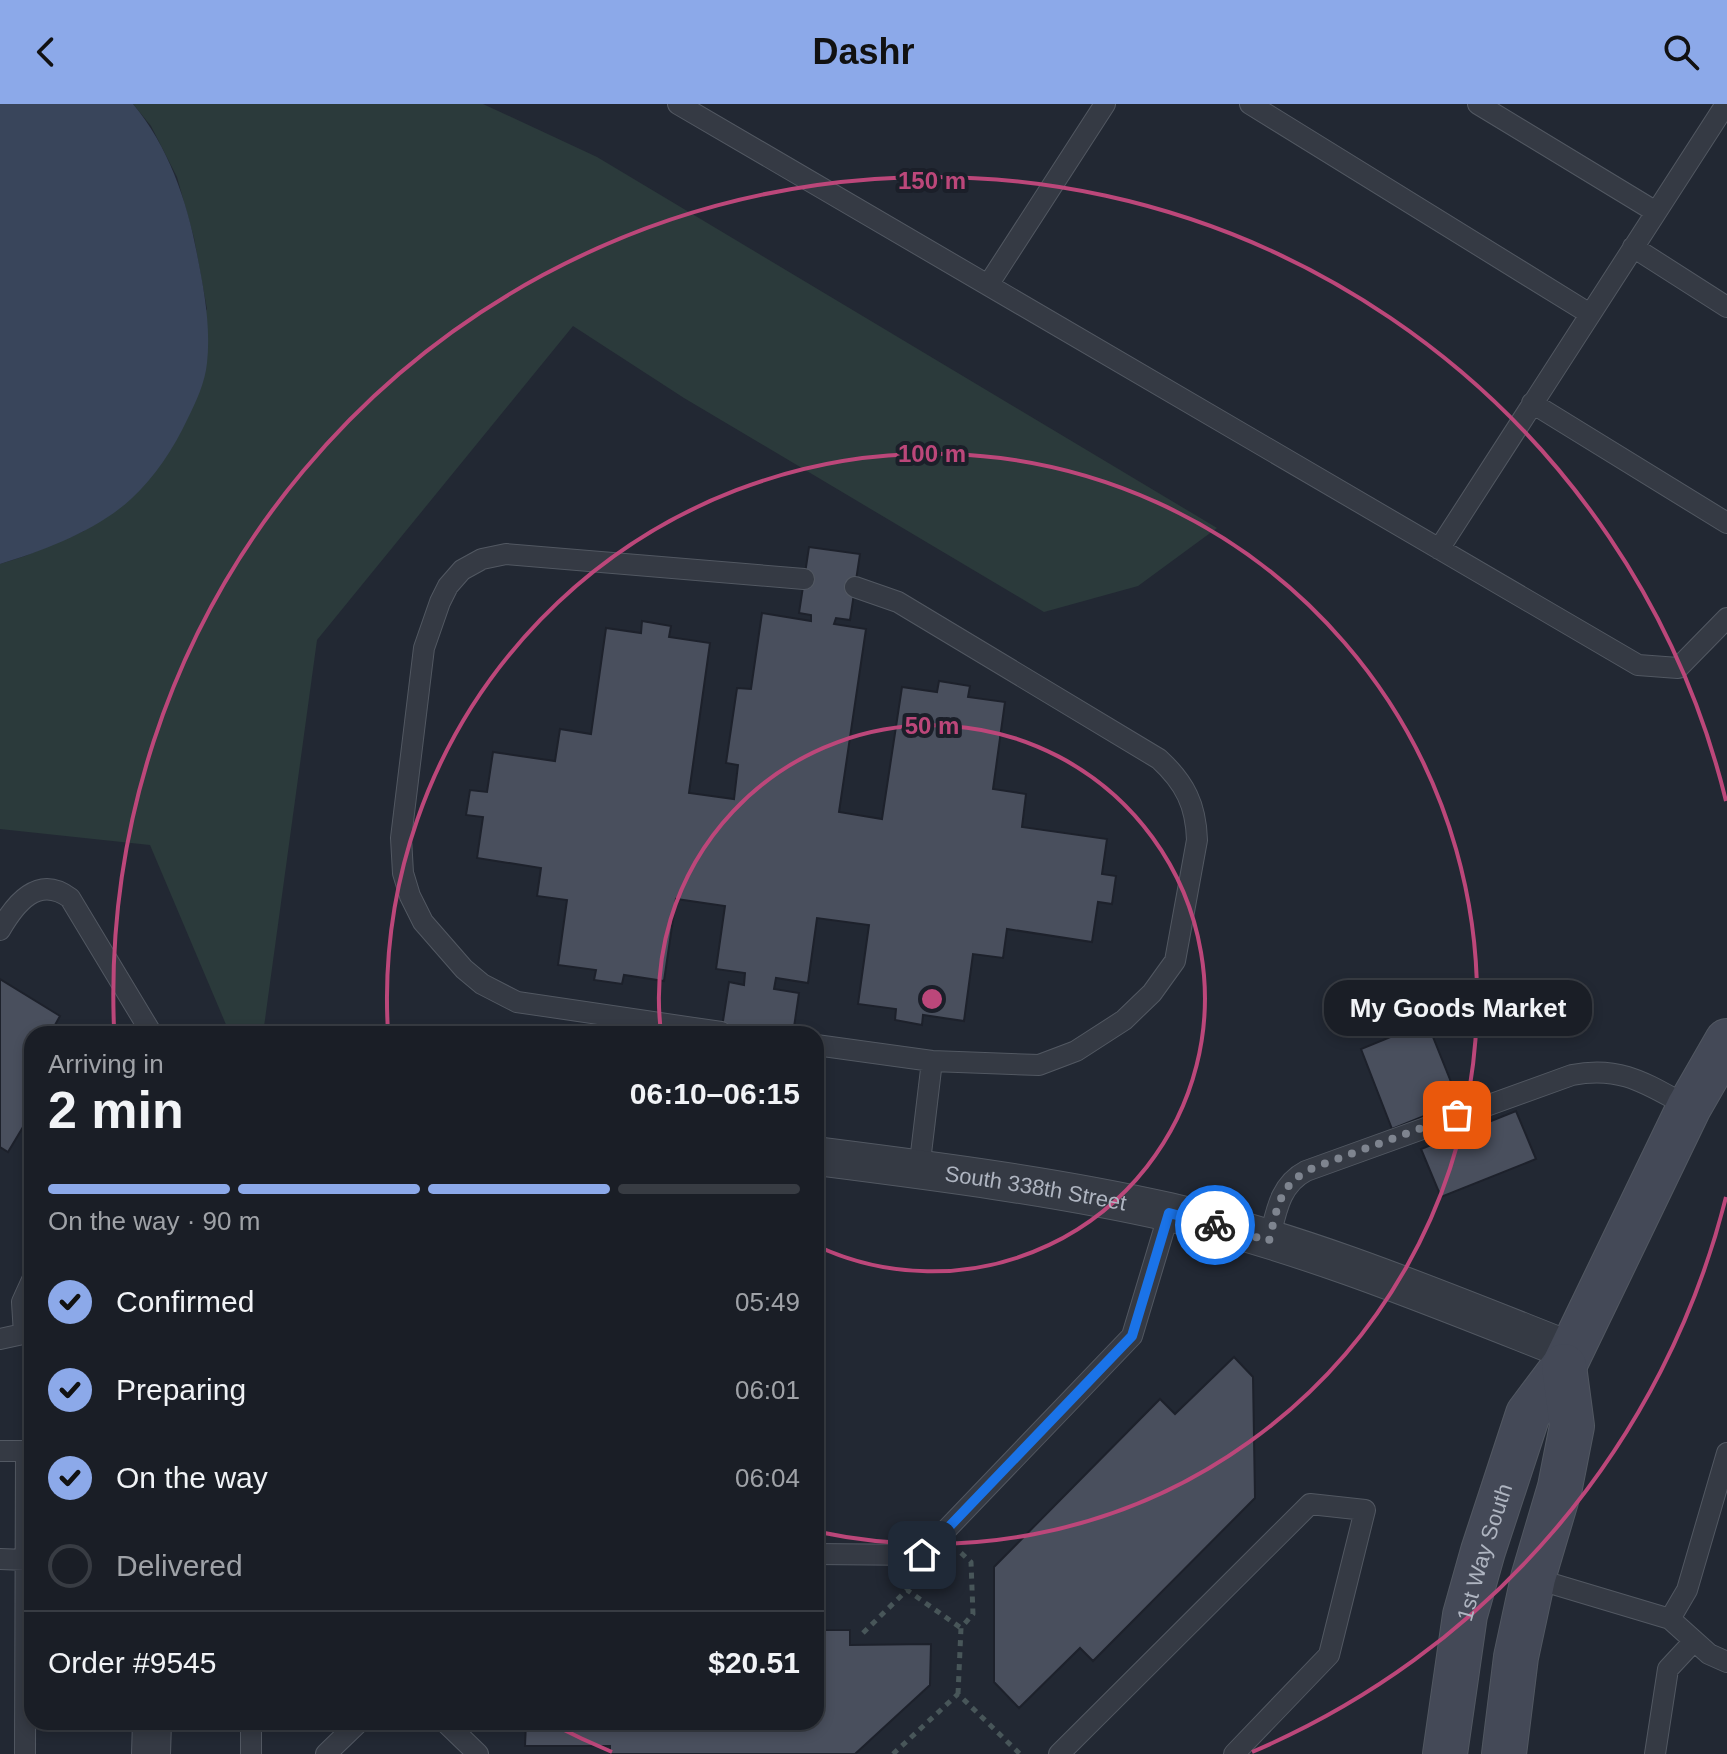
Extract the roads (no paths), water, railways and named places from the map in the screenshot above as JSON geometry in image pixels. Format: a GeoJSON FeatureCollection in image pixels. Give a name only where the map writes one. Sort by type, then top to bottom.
{"type":"FeatureCollection","features":[{"type":"Feature","properties":{"kind":"main road","name":"1st Way South"},"geometry":{"type":"LineString","coordinates":[[1445,1754],[1465,1615],[1528,1414],[1567,1358],[1689,1107],[1727,1041]]}},
{"type":"Feature","properties":{"kind":"main road"},"geometry":{"type":"LineString","coordinates":[[1504,1754],[1516,1657],[1533,1578],[1560,1487],[1572,1426],[1567,1358]]}},
{"type":"Feature","properties":{"kind":"street","name":"South 338th Street"},"geometry":{"type":"LineString","coordinates":[[824,1157],[1041,1188],[1169,1213],[1269,1241],[1410,1288],[1567,1358]]}},
{"type":"Feature","properties":{"kind":"street"},"geometry":{"type":"LineString","coordinates":[[151,1754],[152,1730]]}},
{"type":"Feature","properties":{"kind":"lane"},"geometry":{"type":"LineString","coordinates":[[678,104],[1638,665],[1678,668],[1727,618]]}},
{"type":"Feature","properties":{"kind":"lane"},"geometry":{"type":"LineString","coordinates":[[988,285],[1105,104]]}},
{"type":"Feature","properties":{"kind":"lane"},"geometry":{"type":"LineString","coordinates":[[1250,104],[1590,314]]}},
{"type":"Feature","properties":{"kind":"lane"},"geometry":{"type":"LineString","coordinates":[[1478,104],[1656,212]]}},
{"type":"Feature","properties":{"kind":"lane"},"geometry":{"type":"LineString","coordinates":[[1439,549],[1726,104]]}},
{"type":"Feature","properties":{"kind":"lane"},"geometry":{"type":"LineString","coordinates":[[1633,247],[1727,307]]}},
{"type":"Feature","properties":{"kind":"lane"},"geometry":{"type":"LineString","coordinates":[[1532,403],[1727,523]]}},
{"type":"Feature","properties":{"kind":"lane"},"geometry":{"type":"LineString","coordinates":[[648,1026],[517,1002],[482,984],[464,969],[423,922],[410,896],[403,873],[401,838],[424,648],[440,602],[462,570],[482,559],[506,554],[804,579]]}},
{"type":"Feature","properties":{"kind":"lane"},"geometry":{"type":"LineString","coordinates":[[824,1046],[932,1061],[1039,1065],[1076,1051],[1124,1020],[1152,993],[1175,961],[1197,840],[1197,825],[1190,797],[1183,784],[1159,759],[898,602],[855,587]]}},
{"type":"Feature","properties":{"kind":"lane"},"geometry":{"type":"LineString","coordinates":[[0,930],[13,907],[25,898],[39,890],[62,892],[70,898],[147,1026]]}},
{"type":"Feature","properties":{"kind":"lane"},"geometry":{"type":"LineString","coordinates":[[919,1170],[932,1061]]}},
{"type":"Feature","properties":{"kind":"lane"},"geometry":{"type":"LineString","coordinates":[[1269,1241],[1283,1192],[1296,1176],[1572,1075],[1609,1071],[1631,1076],[1689,1107]]}},
{"type":"Feature","properties":{"kind":"lane"},"geometry":{"type":"LineString","coordinates":[[824,1554],[922,1555],[1132,1336],[1169,1213]]}},
{"type":"Feature","properties":{"kind":"lane"},"geometry":{"type":"LineString","coordinates":[[0,1339],[24,1334]]}},
{"type":"Feature","properties":{"kind":"lane"},"geometry":{"type":"LineString","coordinates":[[0,1451],[24,1451]]}},
{"type":"Feature","properties":{"kind":"lane"},"geometry":{"type":"LineString","coordinates":[[1670,1619],[1687,1590],[1727,1453]]}},
{"type":"Feature","properties":{"kind":"lane"},"geometry":{"type":"LineString","coordinates":[[1059,1754],[1310,1504],[1365,1510],[1329,1655],[1234,1754]]}},
{"type":"Feature","properties":{"kind":"lane"},"geometry":{"type":"LineString","coordinates":[[0,1559],[24,1560]]}},
{"type":"Feature","properties":{"kind":"lane"},"geometry":{"type":"LineString","coordinates":[[1533,1578],[1670,1619],[1709,1654],[1727,1662]]}},
{"type":"Feature","properties":{"kind":"lane"},"geometry":{"type":"LineString","coordinates":[[1655,1754],[1668,1669],[1694,1641]]}},
{"type":"Feature","properties":{"kind":"lane"},"geometry":{"type":"LineString","coordinates":[[25,1730],[25,1754]]}},
{"type":"Feature","properties":{"kind":"lane"},"geometry":{"type":"LineString","coordinates":[[251,1730],[251,1754]]}},
{"type":"Feature","properties":{"kind":"lane"},"geometry":{"type":"LineString","coordinates":[[331,1753],[352,1730]]}},
{"type":"Feature","properties":{"kind":"lane"},"geometry":{"type":"LineString","coordinates":[[453,1730],[478,1754]]}},
{"type":"Feature","properties":{"kind":"water"},"geometry":{"type":"Polygon","coordinates":[[[0,104],[133,104],[166,156],[182,194],[200,268],[208,349],[202,385],[182,431],[170,452],[139,491],[86,530],[0,564],[0,104]]]}},
{"type":"Feature","properties":{"kind":"place","name":"My Goods Market"},"geometry":{"type":"Point","coordinates":[1457,1115]}}]}
